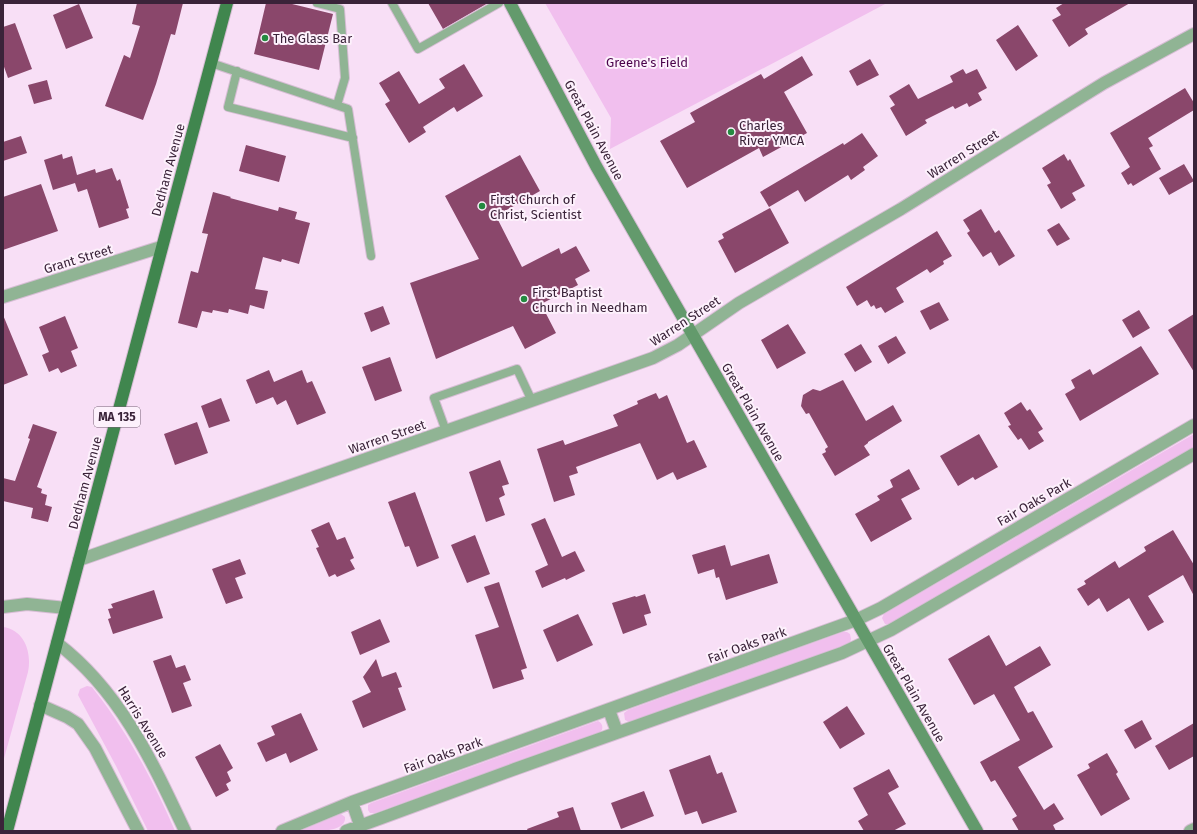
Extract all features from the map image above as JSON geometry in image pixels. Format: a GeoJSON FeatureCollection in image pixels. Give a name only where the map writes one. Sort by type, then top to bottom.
{"type":"FeatureCollection","features":[{"type":"Feature","properties":{"kind":"main road","name":"Dedham Avenue"},"geometry":{"type":"LineString","coordinates":[[7,831],[227,3]]}},
{"type":"Feature","properties":{"kind":"main road","name":"Great Plain Avenue"},"geometry":{"type":"LineString","coordinates":[[510,3],[588,150],[977,831]]}},
{"type":"Feature","properties":{"kind":"street","name":"Warren Street"},"geometry":{"type":"LineString","coordinates":[[79,560],[668,352],[739,303],[901,209],[1104,83],[1194,34]]}},
{"type":"Feature","properties":{"kind":"street","name":"Grant Street"},"geometry":{"type":"LineString","coordinates":[[3,297],[162,247]]}},
{"type":"Feature","properties":{"kind":"street","name":"Fair Oaks Park"},"geometry":{"type":"LineString","coordinates":[[282,831],[352,802],[856,620],[888,604],[1194,425]]}},
{"type":"Feature","properties":{"kind":"street"},"geometry":{"type":"LineString","coordinates":[[346,831],[617,732],[842,653],[868,642],[1194,454]]}},
{"type":"Feature","properties":{"kind":"street"},"geometry":{"type":"LineString","coordinates":[[3,607],[30,604],[66,608]]}},
{"type":"Feature","properties":{"kind":"street","name":"Harris Avenue"},"geometry":{"type":"LineString","coordinates":[[57,643],[82,663],[116,703],[144,747],[185,831]]}},
{"type":"Feature","properties":{"kind":"street"},"geometry":{"type":"LineString","coordinates":[[40,705],[67,716],[78,724],[84,731],[95,748],[138,831]]}},
{"type":"Feature","properties":{"kind":"street"},"geometry":{"type":"LineString","coordinates":[[609,710],[617,732]]}},
{"type":"Feature","properties":{"kind":"street"},"geometry":{"type":"LineString","coordinates":[[352,802],[360,825]]}},
{"type":"Feature","properties":{"kind":"street"},"geometry":{"type":"LineString","coordinates":[[1190,831],[1194,829]]}},
{"type":"Feature","properties":{"kind":"lane"},"geometry":{"type":"LineString","coordinates":[[317,3],[340,9],[345,78],[337,105]]}},
{"type":"Feature","properties":{"kind":"lane"},"geometry":{"type":"LineString","coordinates":[[392,3],[418,49],[499,3]]}},
{"type":"Feature","properties":{"kind":"lane"},"geometry":{"type":"LineString","coordinates":[[211,63],[348,109],[371,256]]}},
{"type":"Feature","properties":{"kind":"lane"},"geometry":{"type":"LineString","coordinates":[[237,72],[228,107],[353,138]]}},
{"type":"Feature","properties":{"kind":"lane"},"geometry":{"type":"LineString","coordinates":[[446,431],[434,398],[517,369],[532,401]]}},
{"type":"Feature","properties":{"kind":"green space","name":"Greene's Field"},"geometry":{"type":"Polygon","coordinates":[[[545,3],[887,3],[610,149],[611,118],[545,3]]]}},
{"type":"Feature","properties":{"kind":"green space"},"geometry":{"type":"Polygon","coordinates":[[[1194,434],[1194,447],[890,624],[885,624],[882,618],[884,614],[1194,434]]]}},
{"type":"Feature","properties":{"kind":"green space"},"geometry":{"type":"Polygon","coordinates":[[[3,627],[11,629],[22,638],[28,650],[29,665],[3,762],[3,627]]]}},
{"type":"Feature","properties":{"kind":"green space"},"geometry":{"type":"Polygon","coordinates":[[[843,632],[850,634],[851,639],[850,643],[844,646],[631,722],[625,720],[624,713],[628,710],[843,632]]]}},
{"type":"Feature","properties":{"kind":"green space"},"geometry":{"type":"Polygon","coordinates":[[[87,686],[92,687],[107,707],[140,758],[175,831],[148,831],[116,766],[78,695],[80,689],[87,686]]]}},
{"type":"Feature","properties":{"kind":"green space"},"geometry":{"type":"Polygon","coordinates":[[[598,721],[602,727],[602,730],[599,733],[375,813],[370,813],[368,810],[368,805],[371,803],[598,721]]]}},
{"type":"Feature","properties":{"kind":"green space"},"geometry":{"type":"Polygon","coordinates":[[[341,814],[345,817],[344,822],[334,829],[300,831],[341,814]]]}},
{"type":"Feature","properties":{"kind":"building"},"geometry":{"type":"Polygon","coordinates":[[[137,3],[183,3],[175,35],[171,34],[156,84],[143,120],[105,106],[124,55],[130,58],[140,26],[132,24],[137,3]]]}},
{"type":"Feature","properties":{"kind":"building"},"geometry":{"type":"Polygon","coordinates":[[[266,3],[288,3],[333,14],[319,70],[254,54],[266,3]]]}},
{"type":"Feature","properties":{"kind":"building"},"geometry":{"type":"Polygon","coordinates":[[[428,3],[488,3],[443,29],[428,3]]]}},
{"type":"Feature","properties":{"kind":"building"},"geometry":{"type":"Polygon","coordinates":[[[1064,3],[1130,3],[1085,29],[1088,34],[1069,47],[1052,20],[1061,15],[1056,8],[1064,3]]]}},
{"type":"Feature","properties":{"kind":"building"},"geometry":{"type":"Polygon","coordinates":[[[79,4],[93,38],[66,49],[53,15],[79,4]]]}},
{"type":"Feature","properties":{"kind":"building"},"geometry":{"type":"Polygon","coordinates":[[[15,23],[32,69],[8,78],[3,64],[3,27],[15,23]]]}},
{"type":"Feature","properties":{"kind":"building"},"geometry":{"type":"Polygon","coordinates":[[[1018,25],[1038,56],[1016,71],[996,40],[1018,25]]]}},
{"type":"Feature","properties":{"kind":"building","name":"Charles River YMCA"},"geometry":{"type":"Polygon","coordinates":[[[802,56],[813,75],[784,92],[807,133],[763,157],[759,148],[687,188],[660,141],[695,122],[690,113],[761,74],[764,79],[802,56]]]}},
{"type":"Feature","properties":{"kind":"building"},"geometry":{"type":"Polygon","coordinates":[[[870,59],[879,75],[857,86],[849,71],[870,59]]]}},
{"type":"Feature","properties":{"kind":"building"},"geometry":{"type":"Polygon","coordinates":[[[464,64],[483,96],[457,112],[454,107],[423,127],[426,132],[409,143],[385,104],[390,101],[379,83],[399,71],[419,104],[445,88],[439,79],[464,64]]]}},
{"type":"Feature","properties":{"kind":"building"},"geometry":{"type":"Polygon","coordinates":[[[963,69],[966,74],[977,69],[987,88],[978,93],[982,100],[969,107],[967,103],[955,109],[953,106],[925,120],[927,123],[906,136],[890,108],[895,105],[889,96],[909,84],[918,99],[953,82],[950,76],[963,69]]]}},
{"type":"Feature","properties":{"kind":"building"},"geometry":{"type":"Polygon","coordinates":[[[47,80],[52,99],[34,104],[28,85],[47,80]]]}},
{"type":"Feature","properties":{"kind":"building"},"geometry":{"type":"Polygon","coordinates":[[[1185,88],[1194,103],[1194,110],[1148,138],[1153,146],[1149,148],[1161,169],[1133,186],[1131,183],[1128,185],[1121,173],[1130,167],[1110,133],[1185,88]]]}},
{"type":"Feature","properties":{"kind":"building"},"geometry":{"type":"Polygon","coordinates":[[[862,133],[878,156],[863,167],[865,170],[851,180],[848,175],[805,202],[798,190],[769,207],[760,192],[843,143],[844,145],[862,133]]]}},
{"type":"Feature","properties":{"kind":"building"},"geometry":{"type":"Polygon","coordinates":[[[21,136],[27,153],[3,161],[3,142],[21,136]]]}},
{"type":"Feature","properties":{"kind":"building"},"geometry":{"type":"Polygon","coordinates":[[[246,145],[286,156],[279,182],[239,171],[246,145]]]}},
{"type":"Feature","properties":{"kind":"building"},"geometry":{"type":"Polygon","coordinates":[[[62,154],[63,159],[72,156],[77,175],[95,169],[96,173],[112,168],[117,181],[120,179],[129,208],[126,209],[129,218],[99,228],[87,189],[78,192],[75,183],[53,190],[44,160],[62,154]]]}},
{"type":"Feature","properties":{"kind":"building"},"geometry":{"type":"Polygon","coordinates":[[[1064,154],[1068,161],[1070,159],[1085,186],[1072,193],[1076,200],[1061,209],[1047,185],[1051,183],[1042,168],[1064,154]]]}},
{"type":"Feature","properties":{"kind":"building","name":"First Baptist Church in Needham"},"geometry":{"type":"Polygon","coordinates":[[[520,155],[540,191],[496,216],[522,267],[559,248],[561,254],[576,246],[590,271],[575,279],[578,285],[541,304],[556,333],[525,349],[513,326],[436,359],[410,283],[479,259],[445,196],[520,155]]]}},
{"type":"Feature","properties":{"kind":"building"},"geometry":{"type":"Polygon","coordinates":[[[1184,164],[1194,181],[1169,195],[1159,178],[1184,164]]]}},
{"type":"Feature","properties":{"kind":"building"},"geometry":{"type":"Polygon","coordinates":[[[41,184],[58,231],[3,250],[3,197],[41,184]]]}},
{"type":"Feature","properties":{"kind":"building"},"geometry":{"type":"Polygon","coordinates":[[[213,192],[278,211],[279,207],[297,212],[295,219],[310,223],[299,264],[282,259],[281,262],[263,257],[255,289],[268,291],[264,309],[250,305],[248,314],[229,309],[228,313],[213,310],[212,313],[202,311],[197,328],[178,323],[191,271],[198,273],[208,234],[202,233],[213,192]]]}},
{"type":"Feature","properties":{"kind":"building"},"geometry":{"type":"Polygon","coordinates":[[[770,208],[789,243],[735,273],[718,241],[724,238],[722,234],[770,208]]]}},
{"type":"Feature","properties":{"kind":"building"},"geometry":{"type":"Polygon","coordinates":[[[981,209],[995,233],[999,230],[1015,256],[999,266],[991,252],[983,257],[967,233],[970,231],[963,220],[981,209]]]}},
{"type":"Feature","properties":{"kind":"building"},"geometry":{"type":"Polygon","coordinates":[[[1059,223],[1070,239],[1057,246],[1047,230],[1059,223]]]}},
{"type":"Feature","properties":{"kind":"building"},"geometry":{"type":"Polygon","coordinates":[[[937,231],[952,256],[943,261],[944,264],[930,273],[927,269],[896,288],[904,302],[885,313],[881,307],[876,309],[874,305],[871,307],[867,300],[857,306],[846,287],[937,231]]]}},
{"type":"Feature","properties":{"kind":"building"},"geometry":{"type":"Polygon","coordinates":[[[939,302],[949,320],[930,330],[920,311],[939,302]]]}},
{"type":"Feature","properties":{"kind":"building"},"geometry":{"type":"Polygon","coordinates":[[[383,306],[390,324],[371,332],[364,313],[383,306]]]}},
{"type":"Feature","properties":{"kind":"building"},"geometry":{"type":"Polygon","coordinates":[[[1139,310],[1150,328],[1133,338],[1122,320],[1139,310]]]}},
{"type":"Feature","properties":{"kind":"building"},"geometry":{"type":"Polygon","coordinates":[[[1194,314],[1194,372],[1168,330],[1194,314]]]}},
{"type":"Feature","properties":{"kind":"building"},"geometry":{"type":"Polygon","coordinates":[[[3,315],[28,375],[3,385],[3,315]]]}},
{"type":"Feature","properties":{"kind":"building"},"geometry":{"type":"Polygon","coordinates":[[[65,316],[78,348],[71,351],[77,366],[61,373],[58,368],[49,372],[42,355],[49,352],[39,327],[65,316]]]}},
{"type":"Feature","properties":{"kind":"building"},"geometry":{"type":"Polygon","coordinates":[[[788,324],[806,353],[777,369],[761,340],[788,324]]]}},
{"type":"Feature","properties":{"kind":"building"},"geometry":{"type":"Polygon","coordinates":[[[896,336],[906,353],[888,364],[878,346],[896,336]]]}},
{"type":"Feature","properties":{"kind":"building"},"geometry":{"type":"Polygon","coordinates":[[[861,344],[872,362],[855,372],[844,354],[861,344]]]}},
{"type":"Feature","properties":{"kind":"building"},"geometry":{"type":"Polygon","coordinates":[[[1141,346],[1159,374],[1080,421],[1065,394],[1075,388],[1071,380],[1090,369],[1093,375],[1141,346]]]}},
{"type":"Feature","properties":{"kind":"building"},"geometry":{"type":"Polygon","coordinates":[[[390,357],[402,391],[375,401],[362,367],[390,357]]]}},
{"type":"Feature","properties":{"kind":"building"},"geometry":{"type":"Polygon","coordinates":[[[269,370],[274,382],[302,370],[307,383],[312,381],[326,413],[297,425],[286,400],[277,405],[273,397],[256,404],[246,380],[269,370]]]}},
{"type":"Feature","properties":{"kind":"building"},"geometry":{"type":"Polygon","coordinates":[[[843,380],[866,421],[893,405],[902,421],[864,446],[870,455],[835,476],[822,454],[826,452],[825,449],[828,447],[809,413],[806,414],[801,406],[803,395],[813,389],[820,391],[843,380]]]}},
{"type":"Feature","properties":{"kind":"building"},"geometry":{"type":"Polygon","coordinates":[[[656,393],[659,399],[667,395],[687,443],[694,440],[707,467],[677,480],[673,472],[657,480],[640,443],[576,467],[578,473],[569,476],[575,495],[554,502],[537,449],[563,440],[565,445],[618,426],[613,415],[638,404],[637,401],[656,393]]]}},
{"type":"Feature","properties":{"kind":"building"},"geometry":{"type":"Polygon","coordinates":[[[221,398],[230,421],[209,428],[201,406],[221,398]]]}},
{"type":"Feature","properties":{"kind":"building"},"geometry":{"type":"Polygon","coordinates":[[[1021,402],[1027,411],[1030,409],[1043,429],[1038,432],[1044,441],[1029,450],[1021,438],[1018,440],[1008,426],[1011,425],[1004,413],[1021,402]]]}},
{"type":"Feature","properties":{"kind":"building"},"geometry":{"type":"Polygon","coordinates":[[[197,422],[208,453],[175,465],[164,434],[197,422]]]}},
{"type":"Feature","properties":{"kind":"building"},"geometry":{"type":"Polygon","coordinates":[[[33,424],[57,432],[37,487],[42,489],[41,493],[47,495],[45,505],[52,507],[48,522],[31,518],[33,508],[3,501],[3,478],[15,481],[30,439],[28,438],[33,424]]]}},
{"type":"Feature","properties":{"kind":"building"},"geometry":{"type":"Polygon","coordinates":[[[979,434],[998,467],[975,480],[973,477],[958,486],[940,456],[979,434]]]}},
{"type":"Feature","properties":{"kind":"building"},"geometry":{"type":"Polygon","coordinates":[[[500,460],[509,484],[502,486],[505,495],[499,498],[505,515],[486,522],[469,472],[500,460]]]}},
{"type":"Feature","properties":{"kind":"building"},"geometry":{"type":"Polygon","coordinates":[[[909,469],[920,489],[901,499],[912,519],[871,542],[855,514],[880,500],[877,496],[893,487],[890,480],[909,469]]]}},
{"type":"Feature","properties":{"kind":"building"},"geometry":{"type":"Polygon","coordinates":[[[415,492],[439,558],[417,567],[409,546],[405,547],[388,502],[415,492]]]}},
{"type":"Feature","properties":{"kind":"building"},"geometry":{"type":"Polygon","coordinates":[[[545,518],[562,557],[575,551],[585,571],[566,580],[565,578],[542,588],[535,571],[548,565],[531,524],[545,518]]]}},
{"type":"Feature","properties":{"kind":"building"},"geometry":{"type":"Polygon","coordinates":[[[329,522],[337,540],[345,537],[354,558],[350,560],[355,569],[337,577],[335,574],[329,577],[316,548],[319,547],[311,530],[329,522]]]}},
{"type":"Feature","properties":{"kind":"building"},"geometry":{"type":"Polygon","coordinates":[[[1173,530],[1194,565],[1194,596],[1183,575],[1148,596],[1164,622],[1148,631],[1129,598],[1107,612],[1099,598],[1088,606],[1077,589],[1086,584],[1084,581],[1115,561],[1119,568],[1146,551],[1144,547],[1173,530]]]}},
{"type":"Feature","properties":{"kind":"building"},"geometry":{"type":"Polygon","coordinates":[[[475,535],[490,574],[467,583],[451,545],[475,535]]]}},
{"type":"Feature","properties":{"kind":"building"},"geometry":{"type":"Polygon","coordinates":[[[725,545],[731,566],[769,554],[778,583],[726,600],[719,577],[716,578],[714,569],[698,574],[692,555],[725,545]]]}},
{"type":"Feature","properties":{"kind":"building"},"geometry":{"type":"Polygon","coordinates":[[[240,559],[246,574],[235,578],[243,598],[226,604],[212,569],[240,559]]]}},
{"type":"Feature","properties":{"kind":"building"},"geometry":{"type":"Polygon","coordinates":[[[499,582],[527,668],[521,670],[524,679],[493,689],[475,635],[499,627],[484,587],[499,582]]]}},
{"type":"Feature","properties":{"kind":"building"},"geometry":{"type":"Polygon","coordinates":[[[154,590],[163,618],[113,634],[108,619],[111,618],[108,609],[113,608],[111,604],[154,590]]]}},
{"type":"Feature","properties":{"kind":"building"},"geometry":{"type":"Polygon","coordinates":[[[645,594],[651,613],[644,615],[647,625],[623,634],[612,603],[645,594]]]}},
{"type":"Feature","properties":{"kind":"building"},"geometry":{"type":"Polygon","coordinates":[[[578,614],[593,645],[557,662],[543,630],[578,614]]]}},
{"type":"Feature","properties":{"kind":"building"},"geometry":{"type":"Polygon","coordinates":[[[380,619],[390,642],[360,655],[351,632],[380,619]]]}},
{"type":"Feature","properties":{"kind":"building"},"geometry":{"type":"Polygon","coordinates":[[[989,635],[1006,666],[1040,646],[1051,665],[1014,687],[1028,713],[1033,711],[1053,747],[1018,767],[1044,810],[1054,803],[1064,819],[1053,825],[1056,831],[1019,831],[1012,819],[1017,816],[995,780],[991,782],[980,762],[1020,740],[994,694],[974,705],[948,659],[989,635]]]}},
{"type":"Feature","properties":{"kind":"building"},"geometry":{"type":"Polygon","coordinates":[[[171,655],[176,668],[185,665],[191,680],[183,683],[192,706],[172,713],[153,661],[171,655]]]}},
{"type":"Feature","properties":{"kind":"building"},"geometry":{"type":"Polygon","coordinates":[[[376,659],[382,677],[396,672],[402,687],[398,688],[406,710],[363,728],[352,701],[371,692],[363,677],[376,659]]]}},
{"type":"Feature","properties":{"kind":"building"},"geometry":{"type":"Polygon","coordinates":[[[847,706],[865,734],[840,749],[823,722],[847,706]]]}},
{"type":"Feature","properties":{"kind":"building"},"geometry":{"type":"Polygon","coordinates":[[[301,713],[318,750],[290,763],[286,753],[266,762],[257,743],[275,735],[271,726],[301,713]]]}},
{"type":"Feature","properties":{"kind":"building"},"geometry":{"type":"Polygon","coordinates":[[[1142,720],[1152,739],[1135,749],[1124,730],[1142,720]]]}},
{"type":"Feature","properties":{"kind":"building"},"geometry":{"type":"Polygon","coordinates":[[[1194,723],[1194,756],[1169,770],[1155,746],[1194,723]]]}},
{"type":"Feature","properties":{"kind":"building"},"geometry":{"type":"Polygon","coordinates":[[[220,744],[233,768],[227,772],[231,781],[226,784],[229,790],[216,797],[195,757],[220,744]]]}},
{"type":"Feature","properties":{"kind":"building"},"geometry":{"type":"Polygon","coordinates":[[[1107,753],[1118,772],[1116,774],[1130,799],[1101,816],[1077,775],[1090,768],[1088,764],[1107,753]]]}},
{"type":"Feature","properties":{"kind":"building"},"geometry":{"type":"Polygon","coordinates":[[[710,755],[717,774],[722,772],[737,812],[702,824],[697,811],[685,815],[669,770],[710,755]]]}},
{"type":"Feature","properties":{"kind":"building"},"geometry":{"type":"Polygon","coordinates":[[[889,769],[899,787],[888,793],[906,824],[893,831],[864,831],[858,821],[868,815],[853,788],[889,769]]]}},
{"type":"Feature","properties":{"kind":"building"},"geometry":{"type":"Polygon","coordinates":[[[644,791],[654,816],[621,829],[611,803],[644,791]]]}},
{"type":"Feature","properties":{"kind":"building"},"geometry":{"type":"Polygon","coordinates":[[[573,807],[581,831],[528,831],[527,829],[559,817],[557,812],[573,807]]]}},
{"type":"Feature","properties":{"kind":"place","name":"The Glass Bar"},"geometry":{"type":"Point","coordinates":[265,38]}},
{"type":"Feature","properties":{"kind":"place","name":"Charles River YMCA"},"geometry":{"type":"Point","coordinates":[731,132]}},
{"type":"Feature","properties":{"kind":"place","name":"First Church of Christ, Scientist"},"geometry":{"type":"Point","coordinates":[482,206]}},
{"type":"Feature","properties":{"kind":"place","name":"First Baptist Church in Needham"},"geometry":{"type":"Point","coordinates":[524,299]}}]}
